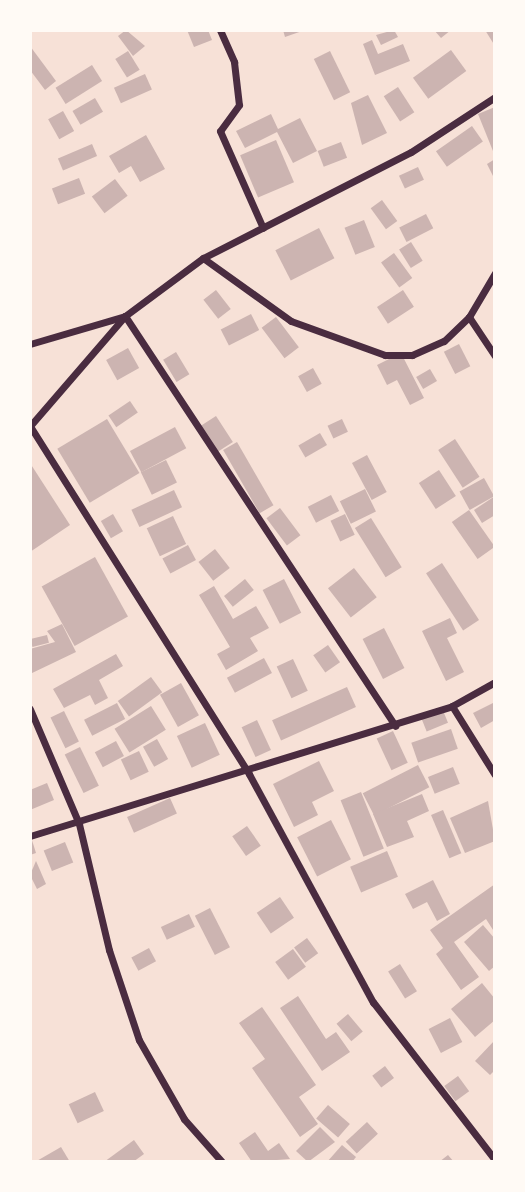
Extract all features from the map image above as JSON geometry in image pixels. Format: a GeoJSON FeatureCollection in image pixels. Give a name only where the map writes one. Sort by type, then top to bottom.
{"type":"FeatureCollection","features":[{"type":"Feature","properties":{"kind":"street"},"geometry":{"type":"LineString","coordinates":[[220,30],[234,62],[239,106],[220,131],[263,228]]}},
{"type":"Feature","properties":{"kind":"street"},"geometry":{"type":"LineString","coordinates":[[495,97],[411,152],[204,258],[125,316],[30,426],[249,774],[373,1002],[495,1160]]}},
{"type":"Feature","properties":{"kind":"street"},"geometry":{"type":"LineString","coordinates":[[204,258],[291,321],[363,351],[412,355],[444,341],[470,317],[495,273]]}},
{"type":"Feature","properties":{"kind":"street"},"geometry":{"type":"LineString","coordinates":[[30,344],[125,316]]}},
{"type":"Feature","properties":{"kind":"street"},"geometry":{"type":"LineString","coordinates":[[125,316],[394,726]]}},
{"type":"Feature","properties":{"kind":"street"},"geometry":{"type":"LineString","coordinates":[[470,317],[495,356]]}},
{"type":"Feature","properties":{"kind":"street"},"geometry":{"type":"LineString","coordinates":[[30,836],[249,774],[394,726],[452,706],[495,682]]}},
{"type":"Feature","properties":{"kind":"street"},"geometry":{"type":"LineString","coordinates":[[452,706],[495,775]]}},
{"type":"Feature","properties":{"kind":"street"},"geometry":{"type":"LineString","coordinates":[[30,709],[79,824],[108,950],[139,1040],[184,1119],[222,1162]]}},
{"type":"Feature","properties":{"kind":"building"},"geometry":{"type":"Polygon","coordinates":[[[126,30],[145,46],[133,56],[118,36],[126,30]]]}},
{"type":"Feature","properties":{"kind":"building"},"geometry":{"type":"Polygon","coordinates":[[[187,30],[208,30],[212,40],[194,47],[187,30]]]}},
{"type":"Feature","properties":{"kind":"building"},"geometry":{"type":"Polygon","coordinates":[[[283,30],[305,30],[285,37],[283,30]]]}},
{"type":"Feature","properties":{"kind":"building"},"geometry":{"type":"Polygon","coordinates":[[[394,30],[398,37],[381,45],[376,35],[394,30]]]}},
{"type":"Feature","properties":{"kind":"building"},"geometry":{"type":"Polygon","coordinates":[[[434,30],[451,30],[441,38],[434,30]]]}},
{"type":"Feature","properties":{"kind":"building"},"geometry":{"type":"Polygon","coordinates":[[[485,30],[495,30],[495,46],[485,30]]]}},
{"type":"Feature","properties":{"kind":"building"},"geometry":{"type":"Polygon","coordinates":[[[372,40],[378,54],[403,44],[410,61],[375,75],[363,44],[372,40]]]}},
{"type":"Feature","properties":{"kind":"building"},"geometry":{"type":"Polygon","coordinates":[[[30,46],[56,81],[45,90],[30,70],[30,46]]]}},
{"type":"Feature","properties":{"kind":"building"},"geometry":{"type":"Polygon","coordinates":[[[451,50],[466,71],[428,99],[413,78],[451,50]]]}},
{"type":"Feature","properties":{"kind":"building"},"geometry":{"type":"Polygon","coordinates":[[[128,51],[140,70],[127,78],[115,59],[128,51]]]}},
{"type":"Feature","properties":{"kind":"building"},"geometry":{"type":"Polygon","coordinates":[[[330,51],[350,92],[334,100],[314,59],[330,51]]]}},
{"type":"Feature","properties":{"kind":"building"},"geometry":{"type":"Polygon","coordinates":[[[92,65],[102,81],[66,104],[56,88],[92,65]]]}},
{"type":"Feature","properties":{"kind":"building"},"geometry":{"type":"Polygon","coordinates":[[[145,74],[152,90],[121,103],[114,88],[145,74]]]}},
{"type":"Feature","properties":{"kind":"building"},"geometry":{"type":"Polygon","coordinates":[[[398,87],[414,112],[400,121],[384,96],[398,87]]]}},
{"type":"Feature","properties":{"kind":"building"},"geometry":{"type":"Polygon","coordinates":[[[368,95],[387,133],[362,145],[351,103],[368,95]]]}},
{"type":"Feature","properties":{"kind":"building"},"geometry":{"type":"Polygon","coordinates":[[[95,98],[103,112],[80,125],[72,111],[95,98]]]}},
{"type":"Feature","properties":{"kind":"building"},"geometry":{"type":"Polygon","coordinates":[[[495,107],[495,156],[478,114],[495,107]]]}},
{"type":"Feature","properties":{"kind":"building"},"geometry":{"type":"Polygon","coordinates":[[[63,111],[74,131],[59,139],[48,119],[63,111]]]}},
{"type":"Feature","properties":{"kind":"building"},"geometry":{"type":"Polygon","coordinates":[[[271,114],[278,129],[300,118],[317,151],[293,163],[277,132],[245,148],[236,131],[271,114]]]}},
{"type":"Feature","properties":{"kind":"building"},"geometry":{"type":"Polygon","coordinates":[[[472,126],[483,142],[447,167],[436,151],[472,126]]]}},
{"type":"Feature","properties":{"kind":"building"},"geometry":{"type":"Polygon","coordinates":[[[146,135],[165,169],[140,182],[131,166],[119,173],[109,156],[146,135]]]}},
{"type":"Feature","properties":{"kind":"building"},"geometry":{"type":"Polygon","coordinates":[[[276,140],[294,182],[258,198],[240,155],[276,140]]]}},
{"type":"Feature","properties":{"kind":"building"},"geometry":{"type":"Polygon","coordinates":[[[341,142],[347,158],[324,167],[318,151],[341,142]]]}},
{"type":"Feature","properties":{"kind":"building"},"geometry":{"type":"Polygon","coordinates":[[[92,144],[97,156],[63,170],[58,158],[92,144]]]}},
{"type":"Feature","properties":{"kind":"building"},"geometry":{"type":"Polygon","coordinates":[[[495,159],[495,180],[487,164],[495,159]]]}},
{"type":"Feature","properties":{"kind":"building"},"geometry":{"type":"Polygon","coordinates":[[[418,167],[424,180],[405,189],[399,176],[418,167]]]}},
{"type":"Feature","properties":{"kind":"building"},"geometry":{"type":"Polygon","coordinates":[[[79,178],[85,194],[58,204],[52,188],[79,178]]]}},
{"type":"Feature","properties":{"kind":"building"},"geometry":{"type":"Polygon","coordinates":[[[115,179],[128,196],[104,213],[92,196],[115,179]]]}},
{"type":"Feature","properties":{"kind":"building"},"geometry":{"type":"Polygon","coordinates":[[[382,200],[397,221],[386,229],[371,208],[382,200]]]}},
{"type":"Feature","properties":{"kind":"building"},"geometry":{"type":"Polygon","coordinates":[[[426,214],[433,228],[407,242],[399,228],[426,214]]]}},
{"type":"Feature","properties":{"kind":"building"},"geometry":{"type":"Polygon","coordinates":[[[364,220],[375,247],[355,255],[345,228],[364,220]]]}},
{"type":"Feature","properties":{"kind":"building"},"geometry":{"type":"Polygon","coordinates":[[[319,228],[334,258],[291,281],[275,250],[319,228]]]}},
{"type":"Feature","properties":{"kind":"building"},"geometry":{"type":"Polygon","coordinates":[[[411,242],[423,261],[411,268],[399,249],[411,242]]]}},
{"type":"Feature","properties":{"kind":"building"},"geometry":{"type":"Polygon","coordinates":[[[394,253],[412,278],[399,287],[381,262],[394,253]]]}},
{"type":"Feature","properties":{"kind":"building"},"geometry":{"type":"Polygon","coordinates":[[[216,290],[231,309],[218,319],[203,300],[216,290]]]}},
{"type":"Feature","properties":{"kind":"building"},"geometry":{"type":"Polygon","coordinates":[[[403,290],[414,307],[388,324],[377,307],[403,290]]]}},
{"type":"Feature","properties":{"kind":"building"},"geometry":{"type":"Polygon","coordinates":[[[251,314],[259,330],[229,345],[221,329],[251,314]]]}},
{"type":"Feature","properties":{"kind":"building"},"geometry":{"type":"Polygon","coordinates":[[[276,317],[299,347],[284,358],[262,328],[276,317]]]}},
{"type":"Feature","properties":{"kind":"building"},"geometry":{"type":"Polygon","coordinates":[[[459,344],[470,366],[455,374],[444,352],[459,344]]]}},
{"type":"Feature","properties":{"kind":"building"},"geometry":{"type":"Polygon","coordinates":[[[128,348],[139,368],[117,380],[106,360],[128,348]]]}},
{"type":"Feature","properties":{"kind":"building"},"geometry":{"type":"Polygon","coordinates":[[[176,352],[189,374],[177,382],[163,360],[176,352]]]}},
{"type":"Feature","properties":{"kind":"building"},"geometry":{"type":"Polygon","coordinates":[[[401,353],[424,398],[410,405],[397,380],[387,385],[377,365],[401,353]]]}},
{"type":"Feature","properties":{"kind":"building"},"geometry":{"type":"Polygon","coordinates":[[[313,368],[322,384],[307,392],[298,376],[313,368]]]}},
{"type":"Feature","properties":{"kind":"building"},"geometry":{"type":"Polygon","coordinates":[[[430,369],[437,381],[423,389],[416,377],[430,369]]]}},
{"type":"Feature","properties":{"kind":"building"},"geometry":{"type":"Polygon","coordinates":[[[130,401],[138,413],[116,427],[108,416],[130,401]]]}},
{"type":"Feature","properties":{"kind":"building"},"geometry":{"type":"Polygon","coordinates":[[[216,416],[233,442],[218,452],[201,426],[216,416]]]}},
{"type":"Feature","properties":{"kind":"building"},"geometry":{"type":"Polygon","coordinates":[[[107,419],[139,473],[90,503],[57,449],[107,419]]]}},
{"type":"Feature","properties":{"kind":"building"},"geometry":{"type":"Polygon","coordinates":[[[342,419],[348,432],[333,438],[327,426],[342,419]]]}},
{"type":"Feature","properties":{"kind":"building"},"geometry":{"type":"Polygon","coordinates":[[[175,427],[186,448],[141,472],[130,451],[175,427]]]}},
{"type":"Feature","properties":{"kind":"building"},"geometry":{"type":"Polygon","coordinates":[[[320,433],[327,445],[305,458],[298,446],[320,433]]]}},
{"type":"Feature","properties":{"kind":"building"},"geometry":{"type":"Polygon","coordinates":[[[455,439],[480,477],[463,488],[438,450],[455,439]]]}},
{"type":"Feature","properties":{"kind":"building"},"geometry":{"type":"Polygon","coordinates":[[[237,442],[274,505],[260,513],[223,450],[237,442]]]}},
{"type":"Feature","properties":{"kind":"building"},"geometry":{"type":"Polygon","coordinates":[[[367,455],[387,492],[372,500],[352,463],[367,455]]]}},
{"type":"Feature","properties":{"kind":"building"},"geometry":{"type":"Polygon","coordinates":[[[166,460],[177,482],[152,495],[141,472],[166,460]]]}},
{"type":"Feature","properties":{"kind":"building"},"geometry":{"type":"Polygon","coordinates":[[[30,463],[70,525],[30,552],[30,463]]]}},
{"type":"Feature","properties":{"kind":"building"},"geometry":{"type":"Polygon","coordinates":[[[439,470],[456,496],[436,509],[419,483],[439,470]]]}},
{"type":"Feature","properties":{"kind":"building"},"geometry":{"type":"Polygon","coordinates":[[[484,478],[494,496],[470,510],[460,492],[484,478]]]}},
{"type":"Feature","properties":{"kind":"building"},"geometry":{"type":"Polygon","coordinates":[[[365,489],[376,511],[351,524],[340,501],[365,489]]]}},
{"type":"Feature","properties":{"kind":"building"},"geometry":{"type":"Polygon","coordinates":[[[174,490],[182,507],[139,527],[131,510],[174,490]]]}},
{"type":"Feature","properties":{"kind":"building"},"geometry":{"type":"Polygon","coordinates":[[[331,495],[339,511],[316,523],[308,507],[331,495]]]}},
{"type":"Feature","properties":{"kind":"building"},"geometry":{"type":"Polygon","coordinates":[[[495,496],[495,515],[482,523],[474,510],[495,496]]]}},
{"type":"Feature","properties":{"kind":"building"},"geometry":{"type":"Polygon","coordinates":[[[280,508],[300,535],[287,545],[266,518],[280,508]]]}},
{"type":"Feature","properties":{"kind":"building"},"geometry":{"type":"Polygon","coordinates":[[[469,510],[495,547],[478,559],[452,522],[469,510]]]}},
{"type":"Feature","properties":{"kind":"building"},"geometry":{"type":"Polygon","coordinates":[[[113,514],[123,531],[111,538],[101,521],[113,514]]]}},
{"type":"Feature","properties":{"kind":"building"},"geometry":{"type":"Polygon","coordinates":[[[345,514],[355,535],[340,542],[330,521],[345,514]]]}},
{"type":"Feature","properties":{"kind":"building"},"geometry":{"type":"Polygon","coordinates":[[[173,516],[186,544],[160,556],[147,528],[173,516]]]}},
{"type":"Feature","properties":{"kind":"building"},"geometry":{"type":"Polygon","coordinates":[[[371,518],[402,567],[386,577],[355,528],[371,518]]]}},
{"type":"Feature","properties":{"kind":"building"},"geometry":{"type":"Polygon","coordinates":[[[188,545],[196,560],[170,574],[162,559],[188,545]]]}},
{"type":"Feature","properties":{"kind":"building"},"geometry":{"type":"Polygon","coordinates":[[[215,549],[230,568],[213,581],[198,562],[215,549]]]}},
{"type":"Feature","properties":{"kind":"building"},"geometry":{"type":"Polygon","coordinates":[[[95,557],[128,616],[75,646],[42,587],[95,557]]]}},
{"type":"Feature","properties":{"kind":"building"},"geometry":{"type":"Polygon","coordinates":[[[442,563],[479,620],[463,630],[426,573],[442,563]]]}},
{"type":"Feature","properties":{"kind":"building"},"geometry":{"type":"Polygon","coordinates":[[[354,568],[377,597],[351,617],[328,588],[354,568]]]}},
{"type":"Feature","properties":{"kind":"building"},"geometry":{"type":"Polygon","coordinates":[[[245,579],[254,590],[233,607],[224,596],[245,579]]]}},
{"type":"Feature","properties":{"kind":"building"},"geometry":{"type":"Polygon","coordinates":[[[284,579],[301,613],[280,624],[263,590],[284,579]]]}},
{"type":"Feature","properties":{"kind":"building"},"geometry":{"type":"Polygon","coordinates":[[[214,586],[233,619],[256,606],[269,628],[250,638],[258,651],[226,670],[217,654],[230,647],[199,595],[214,586]]]}},
{"type":"Feature","properties":{"kind":"building"},"geometry":{"type":"Polygon","coordinates":[[[450,618],[457,633],[447,638],[464,672],[446,681],[422,631],[450,618]]]}},
{"type":"Feature","properties":{"kind":"building"},"geometry":{"type":"Polygon","coordinates":[[[62,624],[76,652],[30,674],[30,649],[55,642],[47,631],[62,624]]]}},
{"type":"Feature","properties":{"kind":"building"},"geometry":{"type":"Polygon","coordinates":[[[384,628],[404,668],[383,679],[363,639],[384,628]]]}},
{"type":"Feature","properties":{"kind":"building"},"geometry":{"type":"Polygon","coordinates":[[[47,635],[49,643],[32,647],[31,639],[47,635]]]}},
{"type":"Feature","properties":{"kind":"building"},"geometry":{"type":"Polygon","coordinates":[[[328,645],[340,662],[325,673],[313,655],[328,645]]]}},
{"type":"Feature","properties":{"kind":"building"},"geometry":{"type":"Polygon","coordinates":[[[116,654],[123,666],[99,680],[108,698],[95,705],[90,695],[64,708],[53,689],[116,654]]]}},
{"type":"Feature","properties":{"kind":"building"},"geometry":{"type":"Polygon","coordinates":[[[264,658],[272,673],[235,693],[227,678],[264,658]]]}},
{"type":"Feature","properties":{"kind":"building"},"geometry":{"type":"Polygon","coordinates":[[[293,659],[308,691],[291,698],[277,667],[293,659]]]}},
{"type":"Feature","properties":{"kind":"building"},"geometry":{"type":"Polygon","coordinates":[[[151,677],[162,692],[129,716],[118,701],[151,677]]]}},
{"type":"Feature","properties":{"kind":"building"},"geometry":{"type":"Polygon","coordinates":[[[181,683],[199,715],[178,727],[160,695],[181,683]]]}},
{"type":"Feature","properties":{"kind":"building"},"geometry":{"type":"Polygon","coordinates":[[[347,687],[356,707],[281,740],[272,720],[347,687]]]}},
{"type":"Feature","properties":{"kind":"building"},"geometry":{"type":"Polygon","coordinates":[[[495,702],[495,720],[481,728],[473,713],[495,702]]]}},
{"type":"Feature","properties":{"kind":"building"},"geometry":{"type":"Polygon","coordinates":[[[117,703],[125,719],[92,736],[84,720],[117,703]]]}},
{"type":"Feature","properties":{"kind":"building"},"geometry":{"type":"Polygon","coordinates":[[[151,706],[166,730],[129,753],[115,729],[151,706]]]}},
{"type":"Feature","properties":{"kind":"building"},"geometry":{"type":"Polygon","coordinates":[[[442,708],[448,723],[427,731],[421,717],[442,708]]]}},
{"type":"Feature","properties":{"kind":"building"},"geometry":{"type":"Polygon","coordinates":[[[64,711],[79,742],[65,748],[51,718],[64,711]]]}},
{"type":"Feature","properties":{"kind":"building"},"geometry":{"type":"Polygon","coordinates":[[[257,720],[271,750],[256,757],[242,727],[257,720]]]}},
{"type":"Feature","properties":{"kind":"building"},"geometry":{"type":"Polygon","coordinates":[[[205,723],[220,755],[192,768],[177,736],[205,723]]]}},
{"type":"Feature","properties":{"kind":"building"},"geometry":{"type":"Polygon","coordinates":[[[451,729],[458,749],[418,763],[411,743],[451,729]]]}},
{"type":"Feature","properties":{"kind":"building"},"geometry":{"type":"Polygon","coordinates":[[[393,731],[408,763],[391,770],[377,739],[393,731]]]}},
{"type":"Feature","properties":{"kind":"building"},"geometry":{"type":"Polygon","coordinates":[[[157,739],[168,759],[154,767],[143,747],[157,739]]]}},
{"type":"Feature","properties":{"kind":"building"},"geometry":{"type":"Polygon","coordinates":[[[116,741],[124,756],[103,767],[95,752],[116,741]]]}},
{"type":"Feature","properties":{"kind":"building"},"geometry":{"type":"Polygon","coordinates":[[[80,747],[99,786],[84,793],[65,754],[80,747]]]}},
{"type":"Feature","properties":{"kind":"building"},"geometry":{"type":"Polygon","coordinates":[[[139,751],[149,772],[131,780],[121,759],[139,751]]]}},
{"type":"Feature","properties":{"kind":"building"},"geometry":{"type":"Polygon","coordinates":[[[319,761],[334,791],[312,802],[318,815],[294,827],[273,784],[319,761]]]}},
{"type":"Feature","properties":{"kind":"building"},"geometry":{"type":"Polygon","coordinates":[[[418,765],[429,787],[374,815],[363,793],[418,765]]]}},
{"type":"Feature","properties":{"kind":"building"},"geometry":{"type":"Polygon","coordinates":[[[453,767],[460,784],[435,794],[428,777],[453,767]]]}},
{"type":"Feature","properties":{"kind":"building"},"geometry":{"type":"Polygon","coordinates":[[[47,783],[54,800],[30,810],[30,790],[47,783]]]}},
{"type":"Feature","properties":{"kind":"building"},"geometry":{"type":"Polygon","coordinates":[[[361,792],[384,849],[363,857],[341,800],[361,792]]]}},
{"type":"Feature","properties":{"kind":"building"},"geometry":{"type":"Polygon","coordinates":[[[422,794],[429,811],[407,821],[414,837],[387,847],[373,814],[422,794]]]}},
{"type":"Feature","properties":{"kind":"building"},"geometry":{"type":"Polygon","coordinates":[[[170,798],[177,814],[134,833],[127,817],[170,798]]]}},
{"type":"Feature","properties":{"kind":"building"},"geometry":{"type":"Polygon","coordinates":[[[488,801],[495,841],[465,853],[450,818],[488,801]]]}},
{"type":"Feature","properties":{"kind":"building"},"geometry":{"type":"Polygon","coordinates":[[[443,810],[461,853],[449,858],[431,815],[443,810]]]}},
{"type":"Feature","properties":{"kind":"building"},"geometry":{"type":"Polygon","coordinates":[[[331,820],[351,859],[317,876],[297,837],[331,820]]]}},
{"type":"Feature","properties":{"kind":"building"},"geometry":{"type":"Polygon","coordinates":[[[247,826],[261,846],[246,856],[232,836],[247,826]]]}},
{"type":"Feature","properties":{"kind":"building"},"geometry":{"type":"Polygon","coordinates":[[[30,834],[36,853],[30,855],[30,834]]]}},
{"type":"Feature","properties":{"kind":"building"},"geometry":{"type":"Polygon","coordinates":[[[65,842],[73,862],[52,871],[44,851],[65,842]]]}},
{"type":"Feature","properties":{"kind":"building"},"geometry":{"type":"Polygon","coordinates":[[[387,851],[398,877],[361,892],[350,867],[387,851]]]}},
{"type":"Feature","properties":{"kind":"building"},"geometry":{"type":"Polygon","coordinates":[[[36,861],[46,884],[37,889],[30,875],[36,861]]]}},
{"type":"Feature","properties":{"kind":"building"},"geometry":{"type":"Polygon","coordinates":[[[433,880],[450,914],[437,921],[427,902],[413,909],[405,894],[433,880]]]}},
{"type":"Feature","properties":{"kind":"building"},"geometry":{"type":"Polygon","coordinates":[[[495,884],[495,933],[486,919],[454,942],[479,977],[461,990],[436,954],[443,948],[430,930],[495,884]]]}},
{"type":"Feature","properties":{"kind":"building"},"geometry":{"type":"Polygon","coordinates":[[[280,897],[294,918],[271,933],[257,913],[280,897]]]}},
{"type":"Feature","properties":{"kind":"building"},"geometry":{"type":"Polygon","coordinates":[[[210,908],[230,947],[215,955],[195,916],[210,908]]]}},
{"type":"Feature","properties":{"kind":"building"},"geometry":{"type":"Polygon","coordinates":[[[189,914],[195,927],[167,940],[161,927],[189,914]]]}},
{"type":"Feature","properties":{"kind":"building"},"geometry":{"type":"Polygon","coordinates":[[[483,925],[495,939],[495,966],[489,971],[464,942],[483,925]]]}},
{"type":"Feature","properties":{"kind":"building"},"geometry":{"type":"Polygon","coordinates":[[[307,938],[318,953],[305,963],[294,947],[307,938]]]}},
{"type":"Feature","properties":{"kind":"building"},"geometry":{"type":"Polygon","coordinates":[[[149,948],[156,961],[138,971],[131,957],[149,948]]]}},
{"type":"Feature","properties":{"kind":"building"},"geometry":{"type":"Polygon","coordinates":[[[293,949],[306,967],[288,980],[275,962],[293,949]]]}},
{"type":"Feature","properties":{"kind":"building"},"geometry":{"type":"Polygon","coordinates":[[[400,964],[417,991],[405,999],[388,971],[400,964]]]}},
{"type":"Feature","properties":{"kind":"building"},"geometry":{"type":"Polygon","coordinates":[[[482,983],[495,999],[495,1020],[475,1037],[451,1009],[482,983]]]}},
{"type":"Feature","properties":{"kind":"building"},"geometry":{"type":"Polygon","coordinates":[[[298,996],[326,1039],[336,1032],[350,1052],[322,1071],[280,1008],[298,996]]]}},
{"type":"Feature","properties":{"kind":"building"},"geometry":{"type":"Polygon","coordinates":[[[262,1007],[316,1085],[299,1097],[318,1124],[300,1137],[252,1068],[265,1059],[239,1023],[262,1007]]]}},
{"type":"Feature","properties":{"kind":"building"},"geometry":{"type":"Polygon","coordinates":[[[348,1014],[363,1032],[351,1041],[337,1024],[348,1014]]]}},
{"type":"Feature","properties":{"kind":"building"},"geometry":{"type":"Polygon","coordinates":[[[450,1018],[462,1042],[441,1053],[429,1029],[450,1018]]]}},
{"type":"Feature","properties":{"kind":"building"},"geometry":{"type":"Polygon","coordinates":[[[495,1040],[495,1070],[490,1075],[475,1061],[495,1040]]]}},
{"type":"Feature","properties":{"kind":"building"},"geometry":{"type":"Polygon","coordinates":[[[385,1066],[394,1078],[381,1088],[372,1076],[385,1066]]]}},
{"type":"Feature","properties":{"kind":"building"},"geometry":{"type":"Polygon","coordinates":[[[458,1076],[469,1091],[455,1101],[444,1086],[458,1076]]]}},
{"type":"Feature","properties":{"kind":"building"},"geometry":{"type":"Polygon","coordinates":[[[95,1092],[104,1111],[78,1123],[69,1104],[95,1092]]]}},
{"type":"Feature","properties":{"kind":"building"},"geometry":{"type":"Polygon","coordinates":[[[328,1105],[350,1124],[338,1138],[316,1119],[328,1105]]]}},
{"type":"Feature","properties":{"kind":"building"},"geometry":{"type":"Polygon","coordinates":[[[367,1122],[378,1134],[357,1153],[346,1142],[367,1122]]]}},
{"type":"Feature","properties":{"kind":"building"},"geometry":{"type":"Polygon","coordinates":[[[320,1127],[335,1142],[308,1162],[296,1151],[320,1127]]]}},
{"type":"Feature","properties":{"kind":"building"},"geometry":{"type":"Polygon","coordinates":[[[255,1132],[268,1151],[279,1143],[290,1159],[252,1162],[239,1143],[255,1132]]]}},
{"type":"Feature","properties":{"kind":"building"},"geometry":{"type":"Polygon","coordinates":[[[134,1140],[144,1154],[133,1162],[104,1162],[134,1140]]]}},
{"type":"Feature","properties":{"kind":"building"},"geometry":{"type":"Polygon","coordinates":[[[342,1145],[356,1157],[352,1162],[327,1162],[342,1145]]]}},
{"type":"Feature","properties":{"kind":"building"},"geometry":{"type":"Polygon","coordinates":[[[61,1147],[70,1162],[35,1162],[61,1147]]]}},
{"type":"Feature","properties":{"kind":"building"},"geometry":{"type":"Polygon","coordinates":[[[448,1155],[454,1162],[439,1162],[448,1155]]]}}]}
